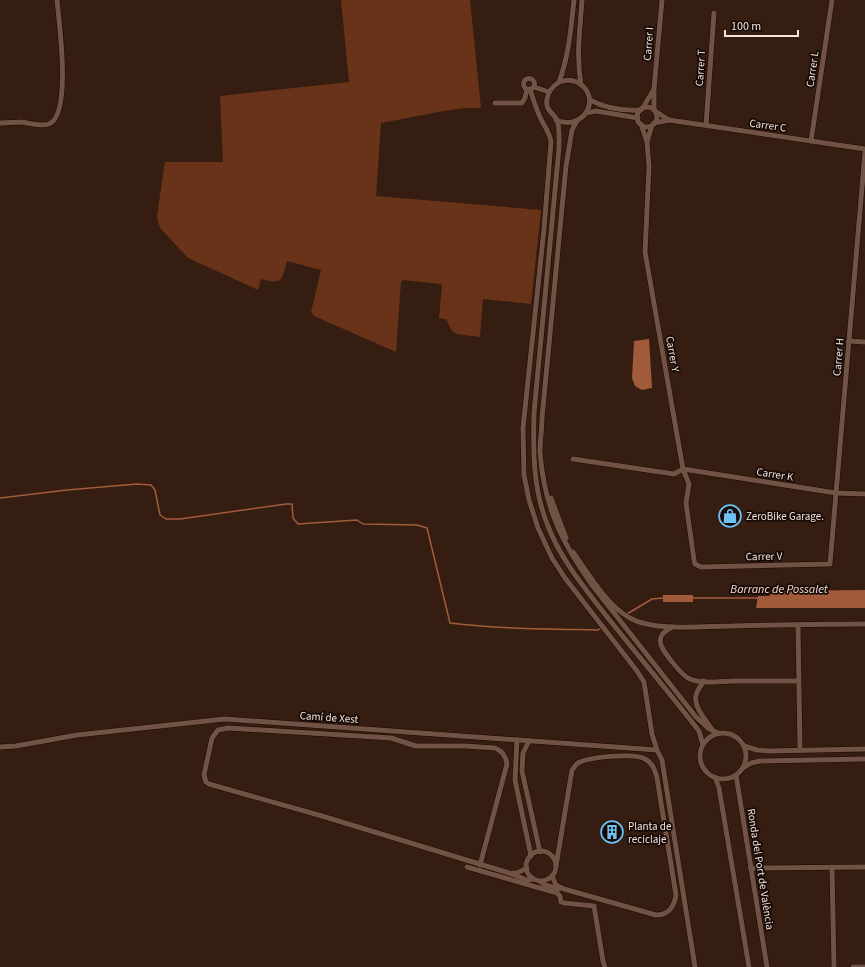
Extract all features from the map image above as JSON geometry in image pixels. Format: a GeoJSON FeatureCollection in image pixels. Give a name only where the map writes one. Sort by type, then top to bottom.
{"type":"FeatureCollection","features":[{"type":"Feature","properties":{"kind":"street"},"geometry":{"type":"LineString","coordinates":[[0,123],[22,122],[38,125],[49,124],[57,118],[62,98],[62,79],[57,0]]}},
{"type":"Feature","properties":{"kind":"street"},"geometry":{"type":"LineString","coordinates":[[559,82],[566,66],[574,0]]}},
{"type":"Feature","properties":{"kind":"street"},"geometry":{"type":"LineString","coordinates":[[581,85],[578,65],[578,51],[582,0]]}},
{"type":"Feature","properties":{"kind":"street","name":"Carrer I"},"geometry":{"type":"LineString","coordinates":[[654,110],[654,89],[662,0]]}},
{"type":"Feature","properties":{"kind":"street","name":"Carrer L"},"geometry":{"type":"LineString","coordinates":[[811,141],[832,0]]}},
{"type":"Feature","properties":{"kind":"street","name":"Carrer T"},"geometry":{"type":"LineString","coordinates":[[706,126],[714,13]]}},
{"type":"Feature","properties":{"kind":"street"},"geometry":{"type":"LineString","coordinates":[[566,80],[574,81],[581,85],[588,92],[590,100],[589,108],[583,117],[572,123],[556,120],[551,115],[547,99],[552,87],[559,82],[566,80]]}},
{"type":"Feature","properties":{"kind":"street"},"geometry":{"type":"LineString","coordinates":[[530,88],[549,92]]}},
{"type":"Feature","properties":{"kind":"street"},"geometry":{"type":"LineString","coordinates":[[495,104],[522,103],[530,88]]}},
{"type":"Feature","properties":{"kind":"street"},"geometry":{"type":"LineString","coordinates":[[530,88],[536,108],[545,128],[550,135],[551,142],[544,229],[523,428],[524,475],[529,500],[538,528],[552,558],[565,578],[638,671],[644,682],[649,717],[657,750],[662,760],[695,967]]}},
{"type":"Feature","properties":{"kind":"street","name":"Carrer I"},"geometry":{"type":"LineString","coordinates":[[641,109],[654,89]]}},
{"type":"Feature","properties":{"kind":"street"},"geometry":{"type":"LineString","coordinates":[[590,100],[608,107],[626,110],[647,107],[654,110],[657,117],[653,124],[644,126],[641,124],[638,118],[641,109]]}},
{"type":"Feature","properties":{"kind":"street","name":"Carrer C"},"geometry":{"type":"LineString","coordinates":[[654,110],[669,120]]}},
{"type":"Feature","properties":{"kind":"street"},"geometry":{"type":"LineString","coordinates":[[586,112],[596,111],[638,118]]}},
{"type":"Feature","properties":{"kind":"street"},"geometry":{"type":"LineString","coordinates":[[556,120],[559,135],[559,148],[534,413],[534,468],[538,491],[548,527],[558,548],[573,573],[696,726],[703,745]]}},
{"type":"Feature","properties":{"kind":"street","name":"Carrer C"},"geometry":{"type":"LineString","coordinates":[[653,124],[669,120],[865,150]]}},
{"type":"Feature","properties":{"kind":"street"},"geometry":{"type":"LineString","coordinates":[[576,121],[572,130],[566,166],[540,451],[550,507],[559,532],[576,563],[592,585],[696,716],[708,729],[719,733]]}},
{"type":"Feature","properties":{"kind":"street","name":"Carrer Y"},"geometry":{"type":"LineString","coordinates":[[641,124],[647,142],[649,167],[645,252],[683,469],[688,484],[686,503],[694,560],[698,566]]}},
{"type":"Feature","properties":{"kind":"street","name":"Carrer Y"},"geometry":{"type":"LineString","coordinates":[[647,142],[653,124]]}},
{"type":"Feature","properties":{"kind":"street","name":"Carrer H"},"geometry":{"type":"LineString","coordinates":[[830,564],[865,150]]}},
{"type":"Feature","properties":{"kind":"street"},"geometry":{"type":"LineString","coordinates":[[849,341],[865,342]]}},
{"type":"Feature","properties":{"kind":"street","name":"Carrer K"},"geometry":{"type":"LineString","coordinates":[[573,459],[674,474],[683,469],[836,493],[865,494]]}},
{"type":"Feature","properties":{"kind":"street"},"geometry":{"type":"LineString","coordinates":[[544,476],[564,535],[574,552],[598,587],[618,610],[641,624],[673,626],[865,624]]}},
{"type":"Feature","properties":{"kind":"street","name":"Carrer V"},"geometry":{"type":"LineString","coordinates":[[698,566],[830,564]]}},
{"type":"Feature","properties":{"kind":"street"},"geometry":{"type":"LineString","coordinates":[[798,624],[800,750]]}},
{"type":"Feature","properties":{"kind":"street"},"geometry":{"type":"LineString","coordinates":[[673,626],[664,631],[660,640],[664,651],[688,678],[704,681],[798,681]]}},
{"type":"Feature","properties":{"kind":"street"},"geometry":{"type":"LineString","coordinates":[[704,681],[695,696],[699,710],[712,731]]}},
{"type":"Feature","properties":{"kind":"street","name":"Camí de Xest"},"geometry":{"type":"LineString","coordinates":[[0,747],[16,746],[77,735],[225,720],[657,750]]}},
{"type":"Feature","properties":{"kind":"street"},"geometry":{"type":"LineString","coordinates":[[480,865],[507,764],[506,758],[500,750],[496,748],[465,746],[416,746],[391,738],[228,728],[218,730],[212,738],[204,771],[204,778],[208,784],[322,816],[480,865],[509,873],[527,880],[548,880],[552,876],[556,866],[572,770],[575,765],[584,761],[617,756],[642,758],[649,762],[654,769],[657,778],[676,895],[672,908],[666,913],[656,915],[564,889],[556,885],[552,876]]}},
{"type":"Feature","properties":{"kind":"street"},"geometry":{"type":"LineString","coordinates":[[742,769],[746,755],[744,746],[736,736],[725,732],[708,738],[703,745],[700,756],[701,764],[709,774],[718,778],[727,779],[736,775],[752,763],[760,761],[865,760]]}},
{"type":"Feature","properties":{"kind":"street"},"geometry":{"type":"LineString","coordinates":[[517,740],[515,780],[531,856]]}},
{"type":"Feature","properties":{"kind":"street"},"geometry":{"type":"LineString","coordinates":[[529,741],[523,753],[522,771],[540,852]]}},
{"type":"Feature","properties":{"kind":"street"},"geometry":{"type":"LineString","coordinates":[[744,746],[757,750],[769,751],[865,749]]}},
{"type":"Feature","properties":{"kind":"street","name":"Ronda del Port de València"},"geometry":{"type":"LineString","coordinates":[[736,775],[767,967]]}},
{"type":"Feature","properties":{"kind":"street"},"geometry":{"type":"LineString","coordinates":[[715,777],[720,788],[749,967]]}},
{"type":"Feature","properties":{"kind":"street"},"geometry":{"type":"LineString","coordinates":[[558,848],[555,851],[547,853],[540,852],[531,856],[527,862],[526,868],[529,875],[545,885],[564,889]]}},
{"type":"Feature","properties":{"kind":"street"},"geometry":{"type":"LineString","coordinates":[[547,853],[554,860],[556,866]]}},
{"type":"Feature","properties":{"kind":"street"},"geometry":{"type":"LineString","coordinates":[[467,867],[557,893],[560,896],[561,902],[564,903],[594,906],[605,967]]}},
{"type":"Feature","properties":{"kind":"street"},"geometry":{"type":"LineString","coordinates":[[832,867],[834,967]]}},
{"type":"Feature","properties":{"kind":"street"},"geometry":{"type":"LineString","coordinates":[[750,868],[865,867]]}},
{"type":"Feature","properties":{"kind":"street"},"geometry":{"type":"LineString","coordinates":[[509,873],[517,873],[526,868]]}},
{"type":"Feature","properties":{"kind":"street"},"geometry":{"type":"LineString","coordinates":[[853,967],[865,967]]}},
{"type":"Feature","properties":{"kind":"shaded area"},"geometry":{"type":"Polygon","coordinates":[[[341,0],[470,0],[481,108],[464,108],[444,111],[381,123],[376,196],[541,210],[531,304],[483,299],[480,337],[457,334],[452,331],[446,319],[439,318],[441,284],[403,280],[401,282],[396,352],[314,316],[311,312],[321,270],[287,261],[284,273],[280,279],[277,281],[268,281],[261,279],[258,290],[188,258],[161,229],[158,223],[157,216],[165,162],[223,162],[220,96],[349,82],[341,0]]]}},
{"type":"Feature","properties":{"kind":"shaded area"},"geometry":{"type":"Polygon","coordinates":[[[649,339],[652,388],[642,390],[635,386],[632,378],[634,341],[649,339]]]}},
{"type":"Feature","properties":{"kind":"shaded area"},"geometry":{"type":"Polygon","coordinates":[[[865,590],[865,608],[756,608],[758,596],[769,596],[774,591],[865,590]]]}},
{"type":"Feature","properties":{"kind":"shaded area"},"geometry":{"type":"Polygon","coordinates":[[[663,595],[693,595],[693,602],[663,602],[663,595]]]}},
{"type":"Feature","properties":{"kind":"waterway"},"geometry":{"type":"LineString","coordinates":[[0,498],[137,484],[151,485],[155,490],[160,515],[166,519],[180,519],[292,504],[293,518],[298,524],[357,520],[363,524],[417,525],[427,528],[450,623],[524,628],[598,630],[601,628]]}},
{"type":"Feature","properties":{"kind":"waterway"},"geometry":{"type":"LineString","coordinates":[[627,614],[652,599],[663,598]]}},
{"type":"Feature","properties":{"kind":"waterway","name":"Barranc de Possalet"},"geometry":{"type":"LineString","coordinates":[[693,598],[759,598]]}},
{"type":"Feature","properties":{"kind":"place","name":"ZeroBike Garage."},"geometry":{"type":"Point","coordinates":[730,516]}},
{"type":"Feature","properties":{"kind":"place","name":"Planta de reciclaje"},"geometry":{"type":"Point","coordinates":[612,832]}}]}
